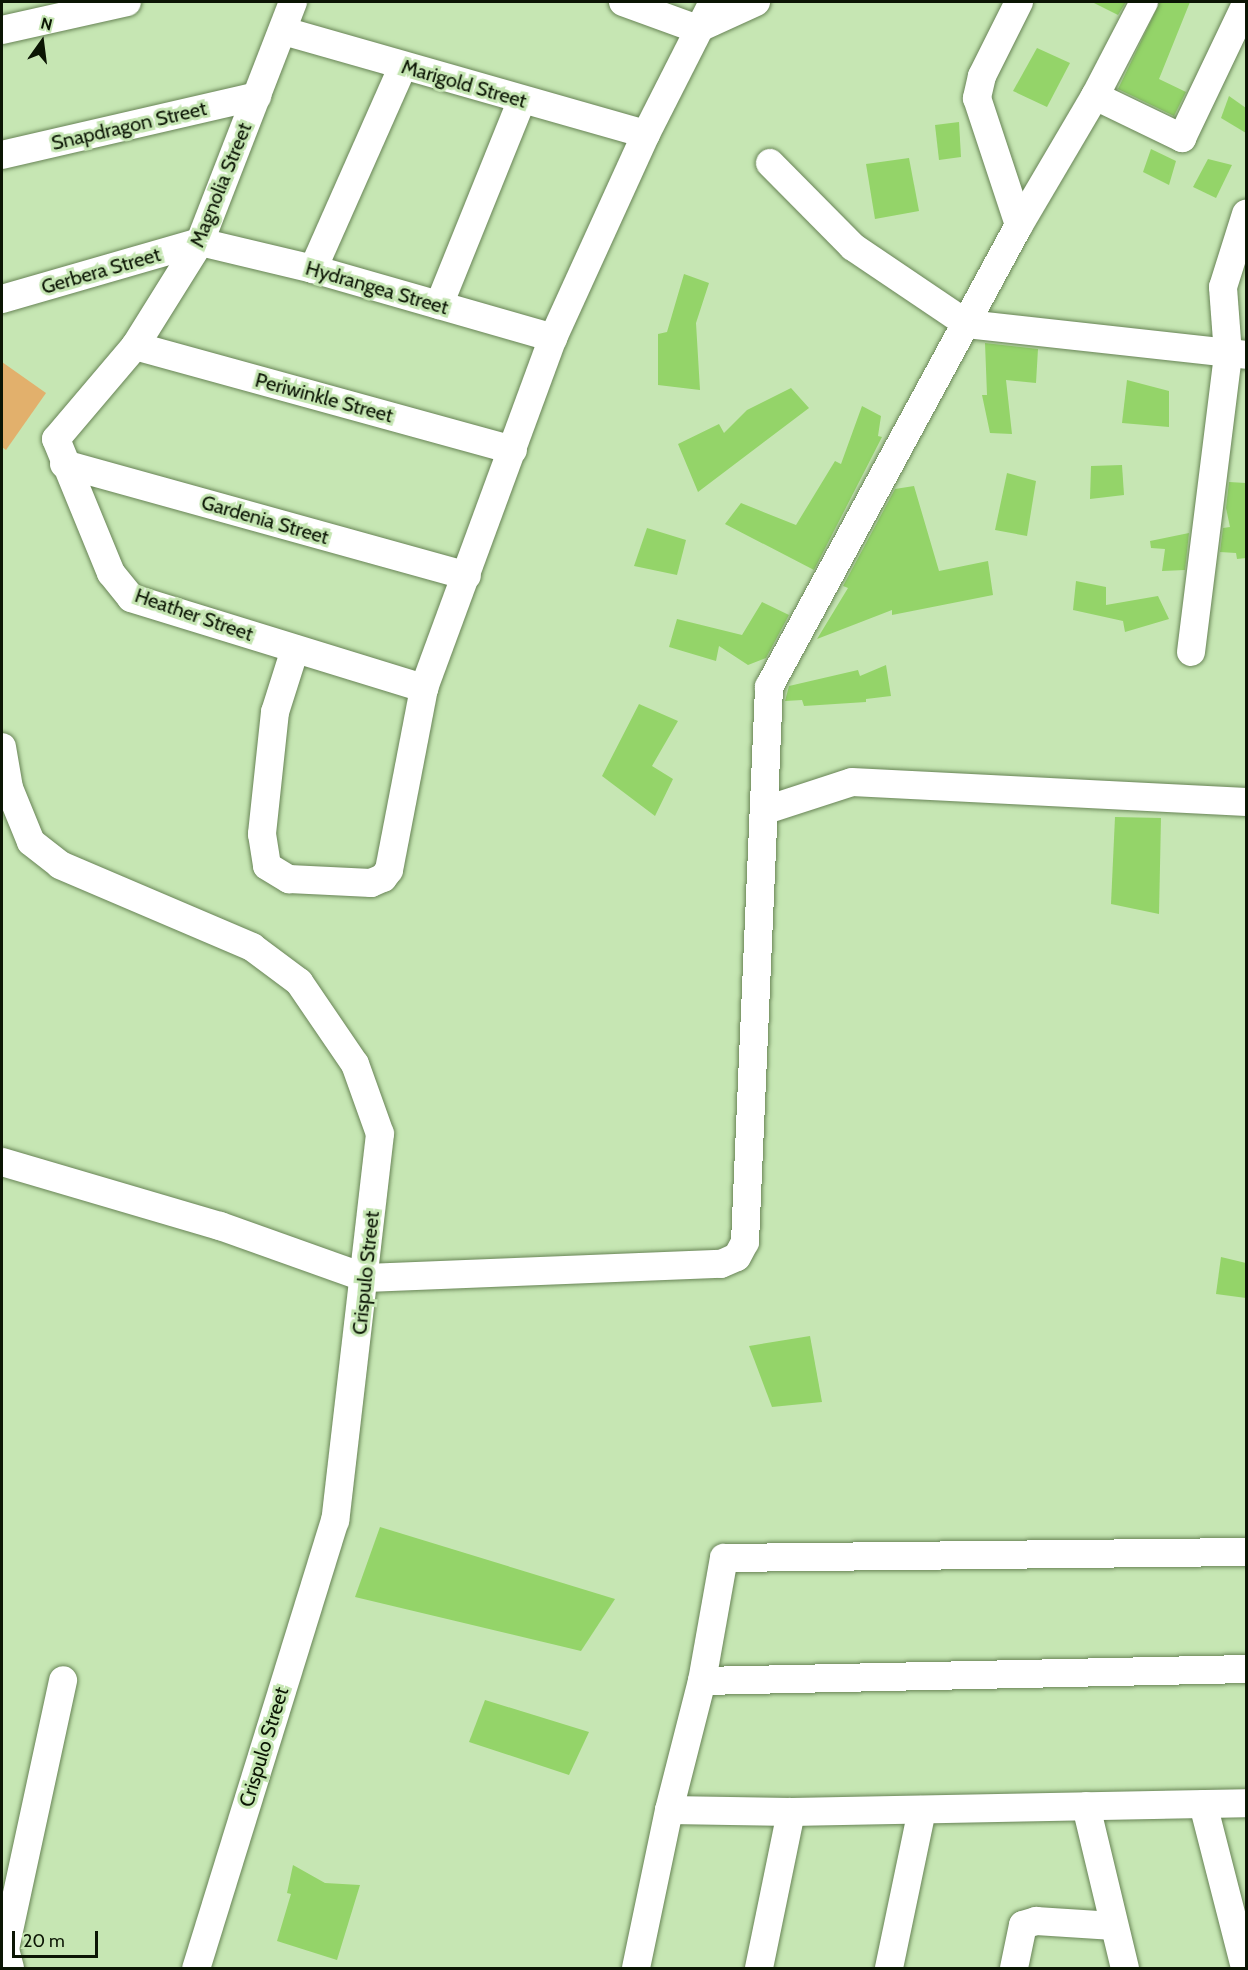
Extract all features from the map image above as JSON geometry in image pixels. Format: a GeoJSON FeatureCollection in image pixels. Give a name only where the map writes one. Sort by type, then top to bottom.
{"type":"FeatureCollection","features":[{"type":"Feature","properties":{"kind":"street"},"geometry":{"type":"LineString","coordinates":[[2,30],[127,2]]}},
{"type":"Feature","properties":{"kind":"street","name":"Magnolia Street"},"geometry":{"type":"LineString","coordinates":[[60,452],[135,346],[200,242],[294,2]]}},
{"type":"Feature","properties":{"kind":"street"},"geometry":{"type":"LineString","coordinates":[[623,2],[697,29],[756,2]]}},
{"type":"Feature","properties":{"kind":"street"},"geometry":{"type":"LineString","coordinates":[[295,649],[275,712],[262,834],[267,866],[290,879],[371,883],[383,878],[389,870],[423,688],[467,576],[553,338],[646,134],[697,29],[713,2]]}},
{"type":"Feature","properties":{"kind":"street"},"geometry":{"type":"LineString","coordinates":[[1019,2],[982,76],[977,98],[1019,225]]}},
{"type":"Feature","properties":{"kind":"street"},"geometry":{"type":"LineString","coordinates":[[2,1162],[219,1226],[366,1278],[721,1264],[737,1257],[744,1242],[766,810],[769,687],[1019,225],[1095,96],[1144,2]]}},
{"type":"Feature","properties":{"kind":"street"},"geometry":{"type":"LineString","coordinates":[[1095,96],[1182,138],[1236,49],[1246,4]]}},
{"type":"Feature","properties":{"kind":"street","name":"Marigold Street"},"geometry":{"type":"LineString","coordinates":[[284,31],[646,134]]}},
{"type":"Feature","properties":{"kind":"street"},"geometry":{"type":"LineString","coordinates":[[313,269],[403,66]]}},
{"type":"Feature","properties":{"kind":"street","name":"Snapdragon Street"},"geometry":{"type":"LineString","coordinates":[[2,155],[257,96]]}},
{"type":"Feature","properties":{"kind":"street"},"geometry":{"type":"LineString","coordinates":[[439,305],[522,100]]}},
{"type":"Feature","properties":{"kind":"street"},"geometry":{"type":"LineString","coordinates":[[770,163],[853,247],[967,324],[1163,343],[1237,355]]}},
{"type":"Feature","properties":{"kind":"street"},"geometry":{"type":"LineString","coordinates":[[1191,652],[1237,355],[1223,287],[1246,214]]}},
{"type":"Feature","properties":{"kind":"street","name":"Hydrangea Street"},"geometry":{"type":"LineString","coordinates":[[200,242],[313,269],[553,338]]}},
{"type":"Feature","properties":{"kind":"street","name":"Gerbera Street"},"geometry":{"type":"LineString","coordinates":[[2,299],[200,242]]}},
{"type":"Feature","properties":{"kind":"street","name":"Periwinkle Street"},"geometry":{"type":"LineString","coordinates":[[135,346],[513,450]]}},
{"type":"Feature","properties":{"kind":"street","name":"Gardenia Street"},"geometry":{"type":"LineString","coordinates":[[60,452],[467,576]]}},
{"type":"Feature","properties":{"kind":"street","name":"Heather Street"},"geometry":{"type":"LineString","coordinates":[[60,452],[111,573],[131,598],[423,688]]}},
{"type":"Feature","properties":{"kind":"street","name":"Crispulo Street"},"geometry":{"type":"LineString","coordinates":[[2,747],[9,788],[31,842],[60,865],[252,947],[299,982],[355,1064],[380,1134],[366,1278],[335,1520],[196,1968]]}},
{"type":"Feature","properties":{"kind":"street"},"geometry":{"type":"LineString","coordinates":[[766,810],[852,782],[1246,802]]}},
{"type":"Feature","properties":{"kind":"street"},"geometry":{"type":"LineString","coordinates":[[636,1968],[669,1810],[702,1681],[724,1558],[1246,1552]]}},
{"type":"Feature","properties":{"kind":"street"},"geometry":{"type":"LineString","coordinates":[[702,1681],[1246,1669]]}},
{"type":"Feature","properties":{"kind":"street"},"geometry":{"type":"LineString","coordinates":[[10,1968],[5,1949],[63,1680]]}},
{"type":"Feature","properties":{"kind":"street"},"geometry":{"type":"LineString","coordinates":[[669,1810],[791,1812],[1246,1803]]}},
{"type":"Feature","properties":{"kind":"street"},"geometry":{"type":"LineString","coordinates":[[1203,1804],[1245,1968]]}},
{"type":"Feature","properties":{"kind":"street"},"geometry":{"type":"LineString","coordinates":[[1086,1806],[1125,1968]]}},
{"type":"Feature","properties":{"kind":"street"},"geometry":{"type":"LineString","coordinates":[[889,1968],[922,1810]]}},
{"type":"Feature","properties":{"kind":"street"},"geometry":{"type":"LineString","coordinates":[[759,1968],[791,1812]]}},
{"type":"Feature","properties":{"kind":"street"},"geometry":{"type":"LineString","coordinates":[[1014,1968],[1023,1925],[1036,1921],[1114,1926]]}},
{"type":"Feature","properties":{"kind":"shaded area"},"geometry":{"type":"Polygon","coordinates":[[[2,362],[46,393],[6,450],[2,447],[2,362]]]}},
{"type":"Feature","properties":{"kind":"building"},"geometry":{"type":"Polygon","coordinates":[[[1092,2],[1126,2],[1118,15],[1092,2]]]}},
{"type":"Feature","properties":{"kind":"building"},"geometry":{"type":"Polygon","coordinates":[[[1160,2],[1190,2],[1159,79],[1186,92],[1174,116],[1118,89],[1160,2]]]}},
{"type":"Feature","properties":{"kind":"building"},"geometry":{"type":"Polygon","coordinates":[[[1037,48],[1070,63],[1047,107],[1013,91],[1037,48]]]}},
{"type":"Feature","properties":{"kind":"building"},"geometry":{"type":"Polygon","coordinates":[[[1229,96],[1246,108],[1246,133],[1221,118],[1229,96]]]}},
{"type":"Feature","properties":{"kind":"building"},"geometry":{"type":"Polygon","coordinates":[[[959,122],[961,157],[939,160],[935,125],[959,122]]]}},
{"type":"Feature","properties":{"kind":"building"},"geometry":{"type":"Polygon","coordinates":[[[1151,149],[1176,161],[1169,185],[1143,172],[1151,149]]]}},
{"type":"Feature","properties":{"kind":"building"},"geometry":{"type":"Polygon","coordinates":[[[909,158],[919,211],[875,219],[866,164],[909,158]]]}},
{"type":"Feature","properties":{"kind":"building"},"geometry":{"type":"Polygon","coordinates":[[[1208,159],[1232,165],[1216,198],[1193,187],[1208,159]]]}},
{"type":"Feature","properties":{"kind":"building"},"geometry":{"type":"Polygon","coordinates":[[[684,274],[709,283],[696,323],[700,390],[658,385],[658,334],[667,332],[684,274]]]}},
{"type":"Feature","properties":{"kind":"building"},"geometry":{"type":"Polygon","coordinates":[[[985,343],[1038,349],[1036,383],[1006,380],[1012,434],[990,433],[982,395],[987,395],[985,343]]]}},
{"type":"Feature","properties":{"kind":"building"},"geometry":{"type":"Polygon","coordinates":[[[1127,380],[1169,391],[1169,427],[1122,423],[1127,380]]]}},
{"type":"Feature","properties":{"kind":"building"},"geometry":{"type":"Polygon","coordinates":[[[791,388],[809,408],[698,492],[678,444],[719,424],[724,433],[747,410],[791,388]]]}},
{"type":"Feature","properties":{"kind":"building"},"geometry":{"type":"Polygon","coordinates":[[[862,406],[881,416],[878,436],[882,437],[814,570],[725,524],[741,503],[796,525],[835,461],[841,464],[862,406]]]}},
{"type":"Feature","properties":{"kind":"building"},"geometry":{"type":"Polygon","coordinates":[[[1122,465],[1124,495],[1090,499],[1091,466],[1122,465]]]}},
{"type":"Feature","properties":{"kind":"building"},"geometry":{"type":"Polygon","coordinates":[[[1007,473],[1036,481],[1027,536],[995,530],[1007,473]]]}},
{"type":"Feature","properties":{"kind":"building"},"geometry":{"type":"Polygon","coordinates":[[[1229,482],[1246,483],[1246,558],[1237,559],[1236,553],[1220,552],[1223,528],[1230,527],[1226,508],[1229,482]]]}},
{"type":"Feature","properties":{"kind":"building"},"geometry":{"type":"Polygon","coordinates":[[[914,486],[939,571],[988,561],[993,595],[892,615],[892,610],[817,639],[848,588],[843,586],[895,489],[914,486]]]}},
{"type":"Feature","properties":{"kind":"building"},"geometry":{"type":"Polygon","coordinates":[[[647,528],[686,540],[677,575],[634,566],[647,528]]]}},
{"type":"Feature","properties":{"kind":"building"},"geometry":{"type":"Polygon","coordinates":[[[1189,533],[1185,570],[1162,571],[1165,549],[1151,548],[1150,541],[1189,533]]]}},
{"type":"Feature","properties":{"kind":"building"},"geometry":{"type":"Polygon","coordinates":[[[1076,581],[1106,587],[1106,605],[1158,596],[1169,619],[1125,632],[1123,621],[1073,610],[1076,581]]]}},
{"type":"Feature","properties":{"kind":"building"},"geometry":{"type":"Polygon","coordinates":[[[762,602],[789,615],[766,658],[748,665],[719,646],[716,661],[669,647],[677,619],[742,635],[762,602]]]}},
{"type":"Feature","properties":{"kind":"building"},"geometry":{"type":"Polygon","coordinates":[[[886,665],[891,696],[866,699],[866,702],[804,706],[802,700],[785,701],[789,686],[858,670],[860,676],[886,665]]]}},
{"type":"Feature","properties":{"kind":"building"},"geometry":{"type":"Polygon","coordinates":[[[639,704],[678,721],[652,766],[673,779],[655,816],[602,776],[639,704]]]}},
{"type":"Feature","properties":{"kind":"building"},"geometry":{"type":"Polygon","coordinates":[[[1115,817],[1161,818],[1159,914],[1111,904],[1115,817]]]}},
{"type":"Feature","properties":{"kind":"building"},"geometry":{"type":"Polygon","coordinates":[[[1221,1257],[1246,1263],[1246,1298],[1216,1294],[1221,1257]]]}},
{"type":"Feature","properties":{"kind":"building"},"geometry":{"type":"Polygon","coordinates":[[[810,1336],[822,1402],[772,1407],[749,1346],[810,1336]]]}},
{"type":"Feature","properties":{"kind":"building"},"geometry":{"type":"Polygon","coordinates":[[[380,1527],[615,1599],[581,1651],[355,1597],[380,1527]]]}},
{"type":"Feature","properties":{"kind":"building"},"geometry":{"type":"Polygon","coordinates":[[[485,1700],[589,1732],[569,1775],[469,1742],[485,1700]]]}},
{"type":"Feature","properties":{"kind":"building"},"geometry":{"type":"Polygon","coordinates":[[[293,1865],[325,1883],[360,1885],[337,1960],[277,1941],[291,1894],[287,1893],[293,1865]]]}}]}
